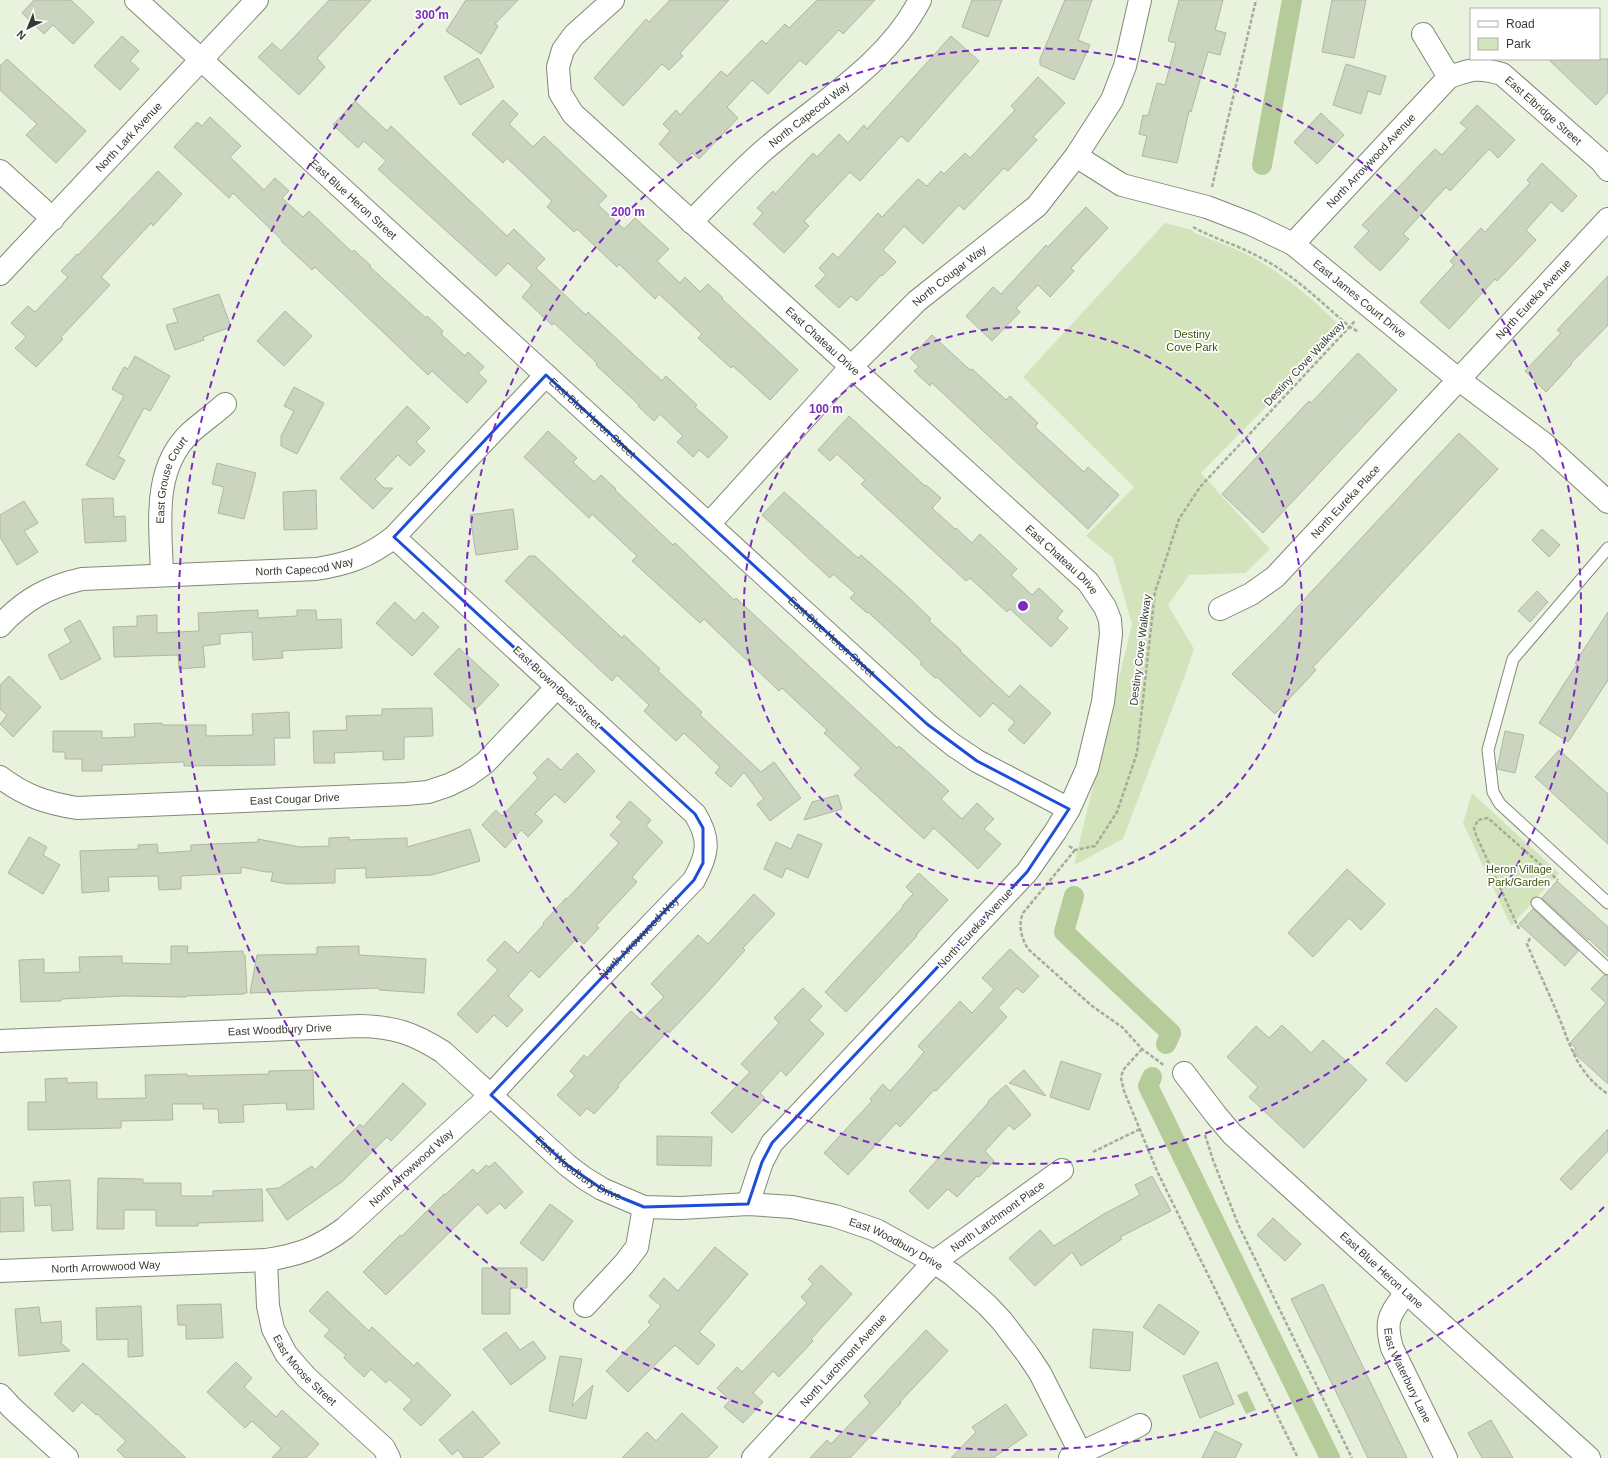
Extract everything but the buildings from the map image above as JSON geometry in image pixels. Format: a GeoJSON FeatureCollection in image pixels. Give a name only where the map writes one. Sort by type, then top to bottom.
{"type":"FeatureCollection","features":[{"type":"Feature","properties":{"kind":"street","name":"East Blue Heron Street"},"geometry":{"type":"LineString","coordinates":[[136,0],[927,724],[953,745],[977,761],[1069,809]]}},
{"type":"Feature","properties":{"kind":"street","name":"North Lark Avenue"},"geometry":{"type":"LineString","coordinates":[[0,274],[257,0]]}},
{"type":"Feature","properties":{"kind":"street","name":"East Chateau Drive"},"geometry":{"type":"LineString","coordinates":[[613,0],[574,35],[563,50],[558,67],[560,93],[573,114],[850,368],[1088,582],[1105,607]]}},
{"type":"Feature","properties":{"kind":"street","name":"North Capecod Way"},"geometry":{"type":"LineString","coordinates":[[691,222],[762,151],[871,64],[901,31],[920,0]]}},
{"type":"Feature","properties":{"kind":"street","name":"North Cougar Way"},"geometry":{"type":"LineString","coordinates":[[708,524],[850,368],[917,301],[1037,206],[1076,156],[1112,100],[1125,66],[1140,0]]}},
{"type":"Feature","properties":{"kind":"street"},"geometry":{"type":"LineString","coordinates":[[1423,34],[1449,77]]}},
{"type":"Feature","properties":{"kind":"street","name":"East Elbridge Street"},"geometry":{"type":"LineString","coordinates":[[1469,70],[1485,69],[1502,74],[1601,161],[1608,170]]}},
{"type":"Feature","properties":{"kind":"street","name":"North Arrowwood Avenue"},"geometry":{"type":"LineString","coordinates":[[1293,244],[1449,77],[1469,70]]}},
{"type":"Feature","properties":{"kind":"street","name":"East James Court Drive"},"geometry":{"type":"LineString","coordinates":[[1076,156],[1122,185],[1207,207],[1250,224],[1293,244],[1458,379],[1542,442],[1608,502]]}},
{"type":"Feature","properties":{"kind":"street"},"geometry":{"type":"LineString","coordinates":[[0,171],[53,219]]}},
{"type":"Feature","properties":{"kind":"street","name":"North Eureka Avenue"},"geometry":{"type":"LineString","coordinates":[[1458,379],[1608,219]]}},
{"type":"Feature","properties":{"kind":"street","name":"North Capecod Way"},"geometry":{"type":"LineString","coordinates":[[0,626],[23,604],[41,592],[61,584],[82,579],[316,568],[338,566],[358,560],[377,550],[394,538],[546,375]]}},
{"type":"Feature","properties":{"kind":"street","name":"North Eureka Place"},"geometry":{"type":"LineString","coordinates":[[1220,609],[1251,594],[1275,576],[1458,379]]}},
{"type":"Feature","properties":{"kind":"street","name":"East Grouse Court"},"geometry":{"type":"LineString","coordinates":[[162,575],[160,513],[161,492],[166,471],[176,451],[189,434],[225,404]]}},
{"type":"Feature","properties":{"kind":"street","name":"East Brown Bear Street"},"geometry":{"type":"LineString","coordinates":[[394,538],[696,814],[703,828],[706,844]]}},
{"type":"Feature","properties":{"kind":"street","name":"North Eureka Avenue"},"geometry":{"type":"LineString","coordinates":[[748,1204],[762,1162],[772,1144],[1028,872],[1069,809],[1087,769],[1103,702],[1111,634],[1110,620],[1105,607]]}},
{"type":"Feature","properties":{"kind":"street","name":"East Cougar Drive"},"geometry":{"type":"LineString","coordinates":[[0,777],[15,788],[34,798],[55,805],[77,808],[428,792],[468,776],[485,763],[557,687]]}},
{"type":"Feature","properties":{"kind":"street","name":"North Arrowwood Way"},"geometry":{"type":"LineString","coordinates":[[0,1271],[266,1260],[288,1257],[328,1241],[345,1228],[491,1095],[593,985],[694,880],[704,862],[706,844]]}},
{"type":"Feature","properties":{"kind":"street","name":"East Woodbury Drive"},"geometry":{"type":"LineString","coordinates":[[0,1041],[360,1026],[382,1027],[404,1032],[424,1040],[443,1052],[567,1165],[602,1189],[644,1207],[681,1208],[748,1204],[792,1207],[835,1216],[876,1230],[934,1262],[953,1275],[987,1305],[1011,1332],[1040,1373],[1078,1456]]}},
{"type":"Feature","properties":{"kind":"street","name":"East Blue Heron Lane"},"geometry":{"type":"LineString","coordinates":[[1184,1073],[1232,1134],[1589,1458]]}},
{"type":"Feature","properties":{"kind":"street","name":"North Larchmont Place"},"geometry":{"type":"LineString","coordinates":[[934,1262],[1062,1170]]}},
{"type":"Feature","properties":{"kind":"street"},"geometry":{"type":"LineString","coordinates":[[585,1306],[624,1264],[637,1247],[644,1207]]}},
{"type":"Feature","properties":{"kind":"street","name":"East Moose Street"},"geometry":{"type":"LineString","coordinates":[[266,1260],[268,1306],[273,1329],[286,1354],[306,1377],[384,1448],[389,1458]]}},
{"type":"Feature","properties":{"kind":"street","name":"North Larchmont Avenue"},"geometry":{"type":"LineString","coordinates":[[753,1458],[934,1262]]}},
{"type":"Feature","properties":{"kind":"street","name":"East Waterbury Lane"},"geometry":{"type":"LineString","coordinates":[[1406,1292],[1390,1316],[1388,1332],[1392,1348],[1446,1458]]}},
{"type":"Feature","properties":{"kind":"street"},"geometry":{"type":"LineString","coordinates":[[0,1395],[67,1458]]}},
{"type":"Feature","properties":{"kind":"street"},"geometry":{"type":"LineString","coordinates":[[1078,1456],[1140,1425]]}},
{"type":"Feature","properties":{"kind":"lane"},"geometry":{"type":"LineString","coordinates":[[1608,548],[1513,659],[1488,750],[1492,792],[1500,804],[1608,903]]}},
{"type":"Feature","properties":{"kind":"lane"},"geometry":{"type":"LineString","coordinates":[[1537,903],[1608,969]]}},
{"type":"Feature","properties":{"kind":"path"},"geometry":{"type":"LineString","coordinates":[[1212,187],[1256,0]]}},
{"type":"Feature","properties":{"kind":"path"},"geometry":{"type":"LineString","coordinates":[[1193,227],[1231,243],[1263,259],[1294,279],[1350,327],[1359,332]]}},
{"type":"Feature","properties":{"kind":"path","name":"Destiny Cove Walkway"},"geometry":{"type":"LineString","coordinates":[[1075,850],[1095,846],[1117,812],[1137,753],[1155,592],[1178,519],[1200,487],[1356,319]]}},
{"type":"Feature","properties":{"kind":"path"},"geometry":{"type":"LineString","coordinates":[[1519,929],[1476,835],[1474,828],[1478,820],[1488,818],[1558,880]]}},
{"type":"Feature","properties":{"kind":"path"},"geometry":{"type":"LineString","coordinates":[[1067,845],[1075,850],[1023,913],[1020,921],[1022,940],[1028,949],[1092,1006],[1122,1027],[1142,1049],[1174,1073],[1184,1073]]}},
{"type":"Feature","properties":{"kind":"path"},"geometry":{"type":"LineString","coordinates":[[1530,938],[1527,944],[1573,1054],[1588,1077],[1608,1094]]}},
{"type":"Feature","properties":{"kind":"path"},"geometry":{"type":"LineString","coordinates":[[1142,1049],[1123,1070],[1121,1078],[1124,1091],[1158,1171],[1298,1458]]}},
{"type":"Feature","properties":{"kind":"path"},"geometry":{"type":"LineString","coordinates":[[1093,1152],[1140,1129]]}},
{"type":"Feature","properties":{"kind":"path"},"geometry":{"type":"LineString","coordinates":[[1205,1133],[1213,1160],[1238,1224],[1352,1458]]}},
{"type":"Feature","properties":{"kind":"highlighted area"},"geometry":{"type":"Polygon","coordinates":[[[546,375],[927,724],[977,761],[1069,809],[1027,872],[772,1143],[762,1162],[748,1204],[644,1207],[622,1198],[602,1189],[567,1165],[491,1095],[694,880],[703,863],[703,828],[695,814],[394,537],[546,375]]]}},
{"type":"Feature","properties":{"kind":"green space","name":"Destiny Cove Park"},"geometry":{"type":"Polygon","coordinates":[[[1165,223],[1192,230],[1194,233],[1234,249],[1263,263],[1300,290],[1343,328],[1201,473],[1270,549],[1245,573],[1189,575],[1168,605],[1194,649],[1185,675],[1123,839],[1074,865],[1132,624],[1113,558],[1086,536],[1134,487],[1023,377],[1165,223]]]}},
{"type":"Feature","properties":{"kind":"green space","name":"Heron Village Park/Garden"},"geometry":{"type":"Polygon","coordinates":[[[1472,793],[1559,873],[1511,926],[1463,823],[1472,793]]]}},
{"type":"Feature","properties":{"kind":"shaded area"},"geometry":{"type":"Polygon","coordinates":[[[1247,1391],[1256,1410],[1246,1414],[1237,1395],[1247,1391]]]}},
{"type":"Feature","properties":{"kind":"waterway"},"geometry":{"type":"LineString","coordinates":[[1262,165],[1292,0]]}},
{"type":"Feature","properties":{"kind":"waterway"},"geometry":{"type":"LineString","coordinates":[[1074,896],[1064,932],[1171,1033],[1166,1044]]}},
{"type":"Feature","properties":{"kind":"waterway"},"geometry":{"type":"LineString","coordinates":[[1152,1077],[1148,1086],[1330,1458]]}}]}
